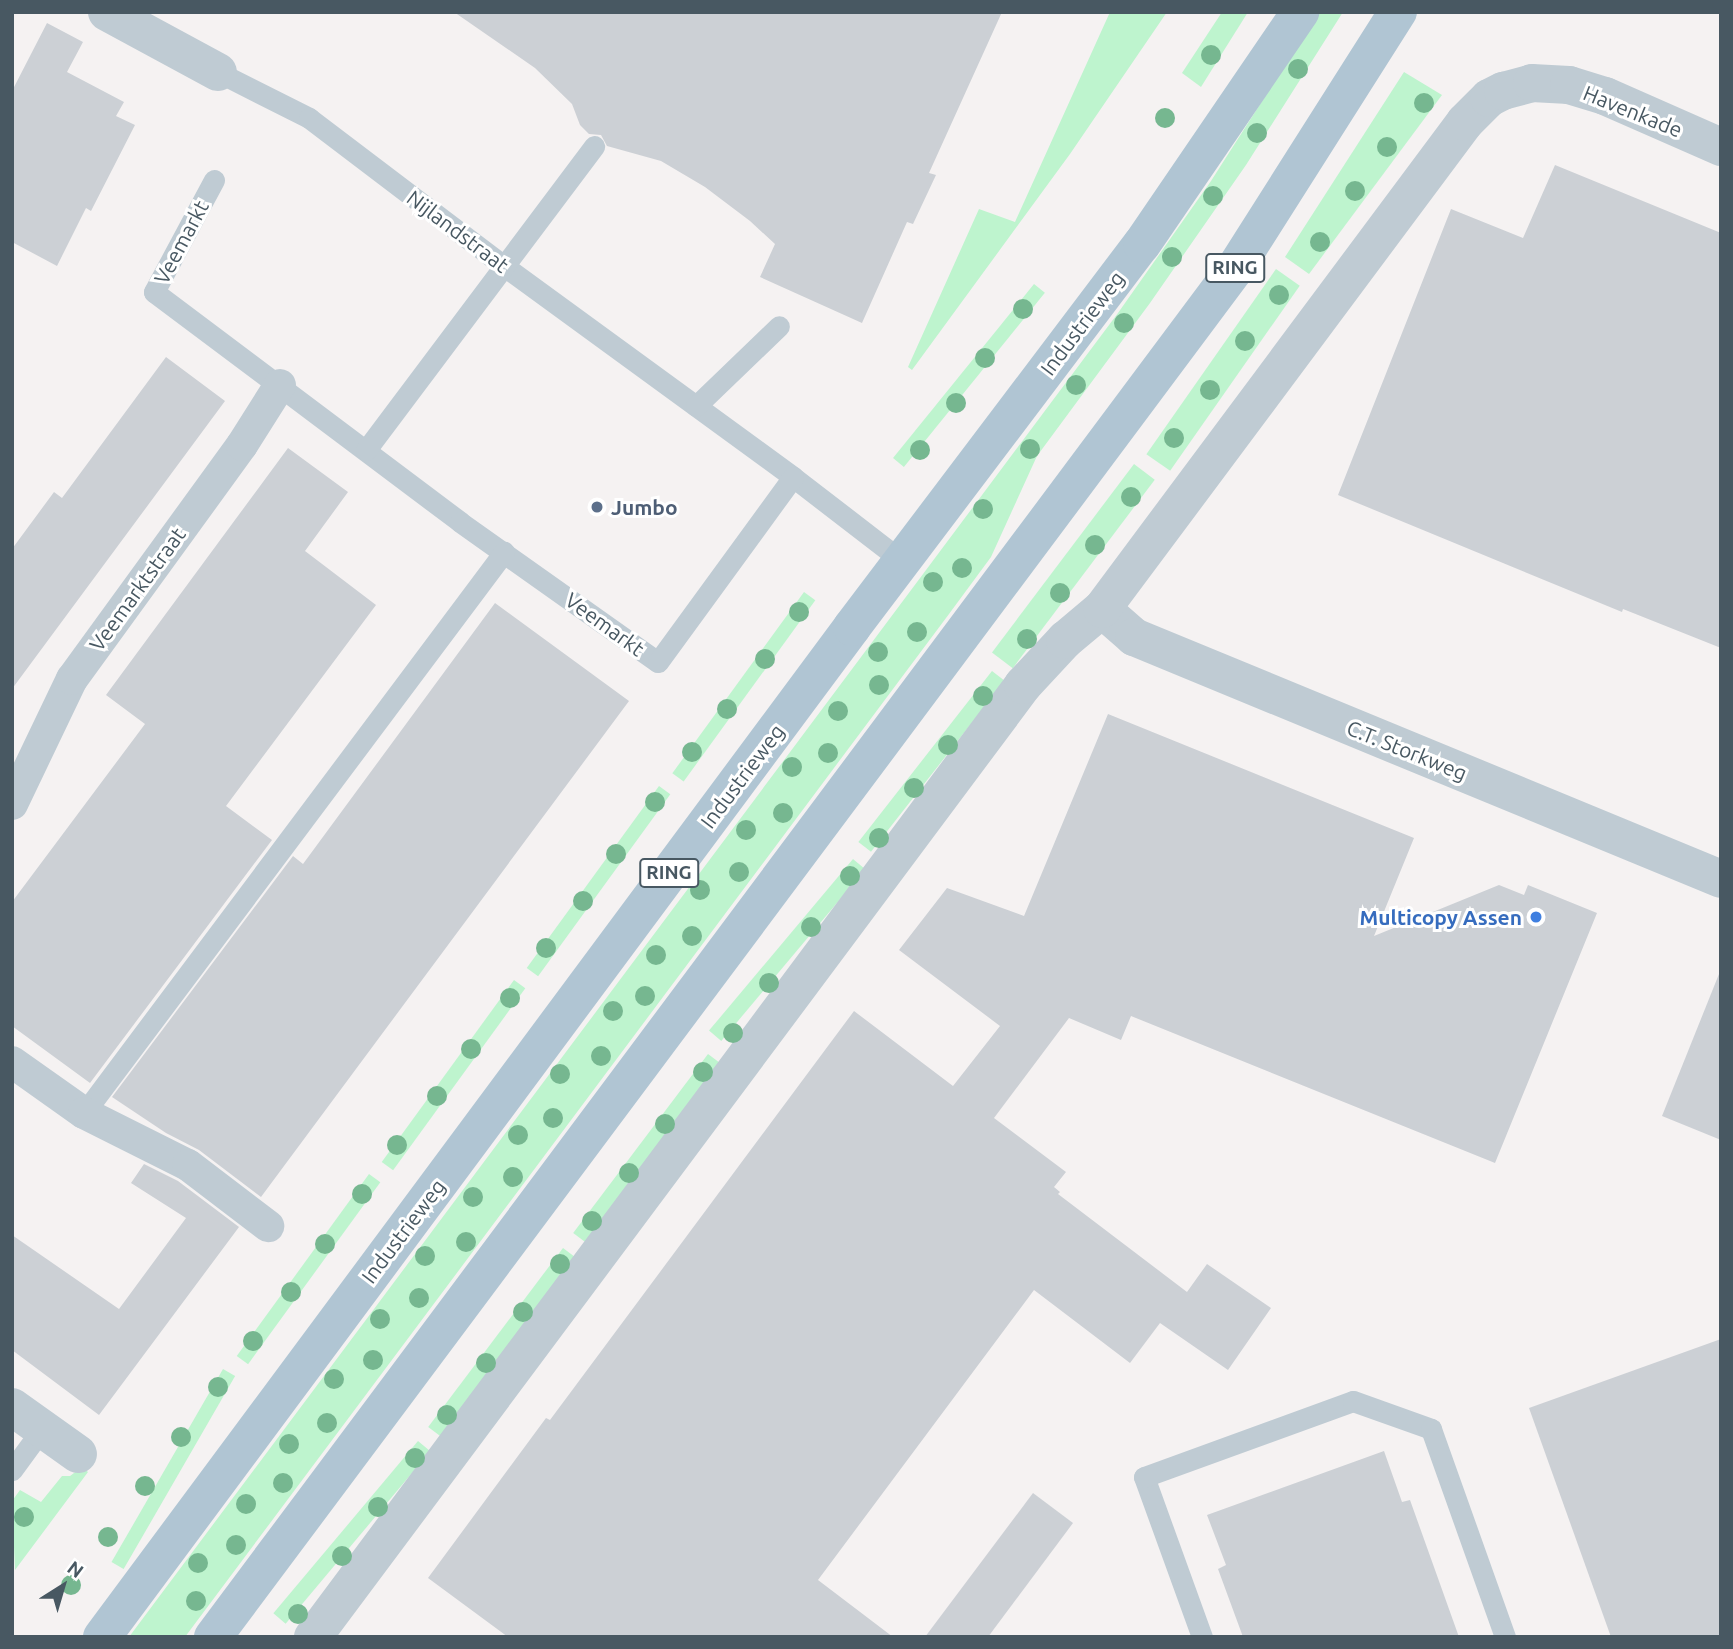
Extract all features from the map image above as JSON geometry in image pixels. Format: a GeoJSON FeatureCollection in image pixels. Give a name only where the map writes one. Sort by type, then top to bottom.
{"type":"FeatureCollection","features":[{"type":"Feature","properties":{"kind":"main road","name":"Industrieweg"},"geometry":{"type":"LineString","coordinates":[[102,1637],[902,561],[1142,244],[1300,12]]}},
{"type":"Feature","properties":{"kind":"main road","name":"RING"},"geometry":{"type":"LineString","coordinates":[[213,1637],[1234,270],[1398,12]]}},
{"type":"Feature","properties":{"kind":"street","name":"Nijlandstraat"},"geometry":{"type":"LineString","coordinates":[[107,12],[218,72]]}},
{"type":"Feature","properties":{"kind":"street","name":"Havenkade"},"geometry":{"type":"LineString","coordinates":[[1102,609],[1465,122],[1489,98],[1532,83],[1569,85],[1605,96],[1721,147]]}},
{"type":"Feature","properties":{"kind":"street","name":"Veemarktstraat"},"geometry":{"type":"LineString","coordinates":[[12,804],[72,680],[242,445],[280,385]]}},
{"type":"Feature","properties":{"kind":"street","name":"C.T. Storkweg"},"geometry":{"type":"LineString","coordinates":[[1102,609],[1134,638],[1721,879]]}},
{"type":"Feature","properties":{"kind":"street"},"geometry":{"type":"LineString","coordinates":[[313,1637],[1023,685],[1065,640],[1102,609]]}},
{"type":"Feature","properties":{"kind":"street"},"geometry":{"type":"LineString","coordinates":[[12,1062],[84,1112],[188,1165],[268,1226]]}},
{"type":"Feature","properties":{"kind":"street"},"geometry":{"type":"LineString","coordinates":[[12,1407],[78,1454]]}},
{"type":"Feature","properties":{"kind":"lane","name":"Nijlandstraat"},"geometry":{"type":"LineString","coordinates":[[218,72],[309,118],[902,561]]}},
{"type":"Feature","properties":{"kind":"lane"},"geometry":{"type":"LineString","coordinates":[[366,450],[594,146]]}},
{"type":"Feature","properties":{"kind":"lane","name":"Veemarkt"},"geometry":{"type":"LineString","coordinates":[[214,180],[154,292],[504,552],[658,662],[793,477]]}},
{"type":"Feature","properties":{"kind":"lane"},"geometry":{"type":"LineString","coordinates":[[696,406],[779,326]]}},
{"type":"Feature","properties":{"kind":"lane"},"geometry":{"type":"LineString","coordinates":[[84,1112],[504,552]]}},
{"type":"Feature","properties":{"kind":"lane"},"geometry":{"type":"LineString","coordinates":[[1202,1637],[1144,1477],[1353,1401],[1432,1429],[1505,1637]]}},
{"type":"Feature","properties":{"kind":"lane"},"geometry":{"type":"LineString","coordinates":[[12,1470],[43,1429]]}},
{"type":"Feature","properties":{"kind":"green space"},"geometry":{"type":"Polygon","coordinates":[[[1110,12],[1167,12],[1070,154],[912,370],[908,367],[979,209],[1015,222],[1110,12]]]}},
{"type":"Feature","properties":{"kind":"green space"},"geometry":{"type":"Polygon","coordinates":[[[1222,12],[1248,12],[1201,87],[1182,73],[1222,12]]]}},
{"type":"Feature","properties":{"kind":"green space"},"geometry":{"type":"Polygon","coordinates":[[[1319,12],[1343,12],[1246,165],[1150,303],[1037,456],[991,557],[185,1637],[129,1637],[1118,313],[1211,181],[1319,12]]]}},
{"type":"Feature","properties":{"kind":"green space"},"geometry":{"type":"Polygon","coordinates":[[[1404,72],[1442,95],[1309,274],[1285,257],[1404,72]]]}},
{"type":"Feature","properties":{"kind":"green space"},"geometry":{"type":"Polygon","coordinates":[[[1276,269],[1300,286],[1170,471],[1146,454],[1276,269]]]}},
{"type":"Feature","properties":{"kind":"green space"},"geometry":{"type":"Polygon","coordinates":[[[1034,284],[1045,293],[904,467],[893,458],[1034,284]]]}},
{"type":"Feature","properties":{"kind":"green space"},"geometry":{"type":"Polygon","coordinates":[[[1134,464],[1155,480],[1013,668],[992,652],[1134,464]]]}},
{"type":"Feature","properties":{"kind":"green space"},"geometry":{"type":"Polygon","coordinates":[[[804,592],[815,600],[684,781],[672,773],[804,592]]]}},
{"type":"Feature","properties":{"kind":"green space"},"geometry":{"type":"Polygon","coordinates":[[[992,671],[1005,681],[871,852],[858,842],[992,671]]]}},
{"type":"Feature","properties":{"kind":"green space"},"geometry":{"type":"Polygon","coordinates":[[[659,786],[670,794],[538,976],[527,968],[659,786]]]}},
{"type":"Feature","properties":{"kind":"green space"},"geometry":{"type":"Polygon","coordinates":[[[853,859],[865,869],[721,1041],[709,1031],[853,859]]]}},
{"type":"Feature","properties":{"kind":"green space"},"geometry":{"type":"Polygon","coordinates":[[[514,980],[525,988],[393,1170],[382,1162],[514,980]]]}},
{"type":"Feature","properties":{"kind":"green space"},"geometry":{"type":"Polygon","coordinates":[[[708,1054],[720,1063],[585,1242],[573,1233],[708,1054]]]}},
{"type":"Feature","properties":{"kind":"green space"},"geometry":{"type":"Polygon","coordinates":[[[369,1174],[380,1182],[248,1364],[237,1356],[369,1174]]]}},
{"type":"Feature","properties":{"kind":"green space"},"geometry":{"type":"Polygon","coordinates":[[[563,1248],[575,1257],[440,1436],[428,1427],[563,1248]]]}},
{"type":"Feature","properties":{"kind":"green space"},"geometry":{"type":"Polygon","coordinates":[[[223,1369],[235,1376],[124,1569],[112,1562],[223,1369]]]}},
{"type":"Feature","properties":{"kind":"green space"},"geometry":{"type":"Polygon","coordinates":[[[418,1441],[430,1451],[286,1624],[273,1613],[418,1441]]]}},
{"type":"Feature","properties":{"kind":"green space"},"geometry":{"type":"Polygon","coordinates":[[[82,1467],[88,1472],[15,1570],[12,1501],[20,1490],[41,1502],[62,1476],[70,1476],[82,1467]]]}},
{"type":"Feature","properties":{"kind":"building"},"geometry":{"type":"Polygon","coordinates":[[[454,12],[1002,12],[929,173],[936,175],[913,224],[907,222],[862,323],[760,277],[775,244],[750,221],[705,187],[661,161],[607,146],[601,135],[589,134],[580,125],[572,104],[535,68],[454,12]]]}},
{"type":"Feature","properties":{"kind":"building"},"geometry":{"type":"Polygon","coordinates":[[[47,23],[83,42],[67,72],[124,102],[116,116],[135,125],[91,211],[86,208],[57,266],[12,242],[12,91],[47,23]]]}},
{"type":"Feature","properties":{"kind":"building"},"geometry":{"type":"Polygon","coordinates":[[[1555,165],[1721,233],[1721,648],[1623,609],[1622,612],[1338,495],[1451,209],[1523,238],[1555,165]]]}},
{"type":"Feature","properties":{"kind":"building"},"geometry":{"type":"Polygon","coordinates":[[[166,357],[225,401],[12,689],[12,549],[54,492],[62,498],[166,357]]]}},
{"type":"Feature","properties":{"kind":"building"},"geometry":{"type":"Polygon","coordinates":[[[288,448],[348,492],[305,551],[376,605],[226,806],[272,840],[90,1083],[12,1026],[12,902],[145,724],[106,695],[288,448]]]}},
{"type":"Feature","properties":{"kind":"building"},"geometry":{"type":"Polygon","coordinates":[[[495,603],[629,701],[261,1197],[199,1150],[166,1133],[112,1097],[293,856],[303,864],[495,603]]]}},
{"type":"Feature","properties":{"kind":"building"},"geometry":{"type":"Polygon","coordinates":[[[1108,714],[1414,838],[1374,936],[1499,885],[1524,895],[1528,885],[1597,913],[1495,1163],[1131,1016],[1121,1040],[1069,1018],[994,1118],[1066,1172],[1054,1187],[1060,1192],[1058,1194],[1187,1292],[1207,1264],[1271,1308],[1228,1370],[1160,1323],[1130,1363],[1034,1290],[818,1580],[893,1637],[508,1637],[428,1578],[546,1418],[550,1420],[854,1011],[953,1086],[1000,1026],[899,950],[947,888],[1024,916],[1108,714]]]}},
{"type":"Feature","properties":{"kind":"building"},"geometry":{"type":"Polygon","coordinates":[[[1721,974],[1721,1140],[1662,1116],[1721,974]]]}},
{"type":"Feature","properties":{"kind":"building"},"geometry":{"type":"Polygon","coordinates":[[[144,1164],[178,1181],[239,1227],[99,1415],[12,1350],[12,1235],[119,1309],[186,1218],[131,1183],[144,1164]]]}},
{"type":"Feature","properties":{"kind":"building"},"geometry":{"type":"Polygon","coordinates":[[[1721,1339],[1721,1637],[1611,1637],[1529,1408],[1721,1339]]]}},
{"type":"Feature","properties":{"kind":"building"},"geometry":{"type":"Polygon","coordinates":[[[1384,1451],[1402,1502],[1410,1500],[1459,1637],[1243,1637],[1218,1569],[1226,1565],[1207,1515],[1384,1451]]]}},
{"type":"Feature","properties":{"kind":"building"},"geometry":{"type":"Polygon","coordinates":[[[1033,1493],[1073,1523],[988,1637],[925,1637],[1033,1493]]]}},
{"type":"Feature","properties":{"kind":"place","name":"Jumbo"},"geometry":{"type":"Point","coordinates":[597,507]}},
{"type":"Feature","properties":{"kind":"place","name":"Multicopy Assen"},"geometry":{"type":"Point","coordinates":[1536,917]}}]}
